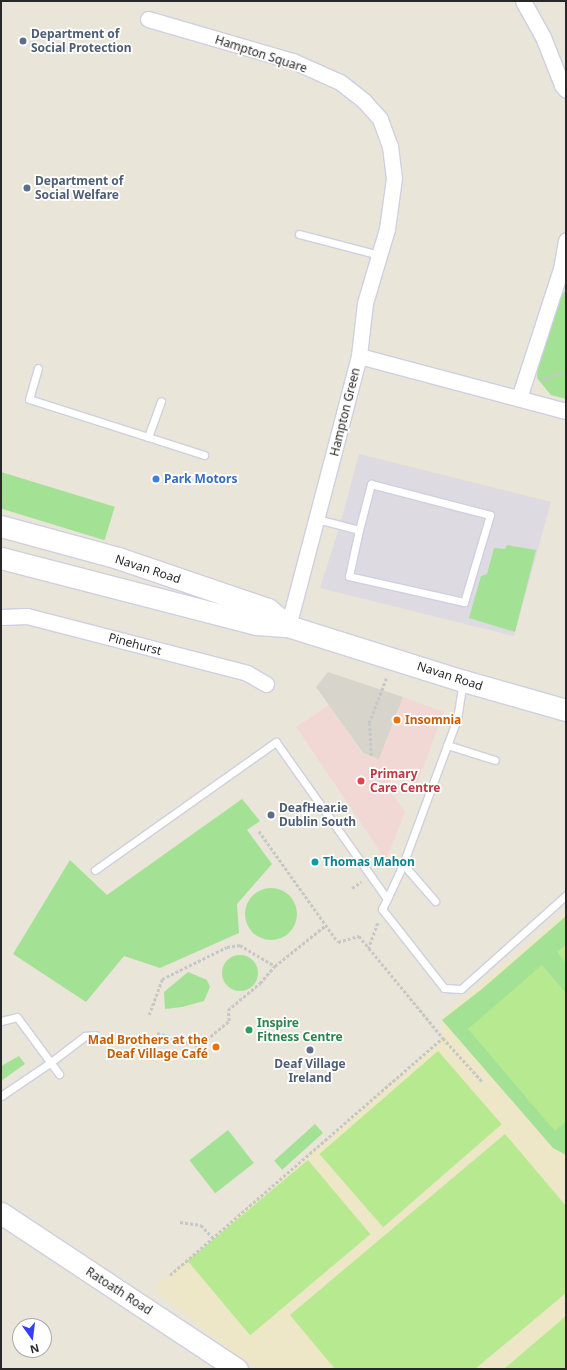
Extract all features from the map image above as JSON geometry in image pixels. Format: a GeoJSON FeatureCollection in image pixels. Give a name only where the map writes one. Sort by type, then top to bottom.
{"type":"FeatureCollection","features":[{"type":"Feature","properties":{"kind":"main road","name":"Navan Road"},"geometry":{"type":"LineString","coordinates":[[1,526],[118,558],[268,609],[288,626]]}},
{"type":"Feature","properties":{"kind":"main road","name":"Navan Road"},"geometry":{"type":"LineString","coordinates":[[1,558],[257,624],[288,626],[464,681],[566,710]]}},
{"type":"Feature","properties":{"kind":"main road","name":"Ratoath Road"},"geometry":{"type":"LineString","coordinates":[[1,1213],[237,1369]]}},
{"type":"Feature","properties":{"kind":"street"},"geometry":{"type":"LineString","coordinates":[[523,1],[543,37],[562,85],[566,90]]}},
{"type":"Feature","properties":{"kind":"street","name":"Hampton Square"},"geometry":{"type":"LineString","coordinates":[[148,19],[293,62],[340,82],[364,101],[380,119],[390,146],[394,178],[387,229],[365,303],[359,356]]}},
{"type":"Feature","properties":{"kind":"street"},"geometry":{"type":"LineString","coordinates":[[519,398],[564,270],[566,240]]}},
{"type":"Feature","properties":{"kind":"street","name":"Hampton Green"},"geometry":{"type":"LineString","coordinates":[[288,626],[359,356],[566,411]]}},
{"type":"Feature","properties":{"kind":"street","name":"Pinehurst"},"geometry":{"type":"LineString","coordinates":[[1,617],[27,616],[247,674],[266,684]]}},
{"type":"Feature","properties":{"kind":"lane"},"geometry":{"type":"LineString","coordinates":[[300,234],[379,255]]}},
{"type":"Feature","properties":{"kind":"lane"},"geometry":{"type":"LineString","coordinates":[[38,368],[29,399],[204,455]]}},
{"type":"Feature","properties":{"kind":"lane"},"geometry":{"type":"LineString","coordinates":[[148,437],[161,401]]}},
{"type":"Feature","properties":{"kind":"lane"},"geometry":{"type":"LineString","coordinates":[[371,484],[490,515],[464,602],[349,576],[359,530],[371,484]]}},
{"type":"Feature","properties":{"kind":"lane"},"geometry":{"type":"LineString","coordinates":[[316,519],[359,530]]}},
{"type":"Feature","properties":{"kind":"lane"},"geometry":{"type":"LineString","coordinates":[[464,681],[456,719],[402,864],[382,909],[444,988],[461,989],[566,895]]}},
{"type":"Feature","properties":{"kind":"lane"},"geometry":{"type":"LineString","coordinates":[[95,870],[276,742],[387,899]]}},
{"type":"Feature","properties":{"kind":"lane"},"geometry":{"type":"LineString","coordinates":[[447,744],[494,760]]}},
{"type":"Feature","properties":{"kind":"lane"},"geometry":{"type":"LineString","coordinates":[[402,864],[435,900]]}},
{"type":"Feature","properties":{"kind":"lane"},"geometry":{"type":"LineString","coordinates":[[1,1021],[17,1017],[59,1074]]}},
{"type":"Feature","properties":{"kind":"lane"},"geometry":{"type":"LineString","coordinates":[[1,1096],[51,1062],[85,1036],[95,1036]]}},
{"type":"Feature","properties":{"kind":"path"},"geometry":{"type":"LineString","coordinates":[[371,756],[369,724],[393,658]]}},
{"type":"Feature","properties":{"kind":"path"},"geometry":{"type":"LineString","coordinates":[[259,831],[338,942],[359,936],[442,1038],[482,1081]]}},
{"type":"Feature","properties":{"kind":"path"},"geometry":{"type":"LineString","coordinates":[[369,948],[382,909]]}},
{"type":"Feature","properties":{"kind":"path"},"geometry":{"type":"LineString","coordinates":[[158,1032],[199,1046],[228,1021],[228,1010],[260,983],[275,966],[326,925]]}},
{"type":"Feature","properties":{"kind":"path"},"geometry":{"type":"LineString","coordinates":[[148,1015],[162,979],[227,947],[240,945],[275,966]]}},
{"type":"Feature","properties":{"kind":"path"},"geometry":{"type":"LineString","coordinates":[[170,1275],[442,1038]]}},
{"type":"Feature","properties":{"kind":"path"},"geometry":{"type":"LineString","coordinates":[[180,1222],[201,1225],[213,1238]]}},
{"type":"Feature","properties":{"kind":"shaded area"},"geometry":{"type":"Polygon","coordinates":[[[359,454],[551,502],[514,636],[320,588],[340,525],[359,454]]]}},
{"type":"Feature","properties":{"kind":"shaded area"},"geometry":{"type":"Polygon","coordinates":[[[328,672],[403,697],[379,759],[363,753],[316,687],[328,672]]]}},
{"type":"Feature","properties":{"kind":"shaded area","name":"Primary Care Centre"},"geometry":{"type":"Polygon","coordinates":[[[403,697],[444,712],[417,784],[397,776],[386,784],[405,812],[386,860],[296,727],[329,705],[362,753],[379,759],[403,697]]]}},
{"type":"Feature","properties":{"kind":"shaded area"},"geometry":{"type":"Polygon","coordinates":[[[566,913],[566,1369],[257,1369],[233,1353],[153,1289],[442,1038],[444,1023],[441,1019],[448,1011],[566,913]]]}},
{"type":"Feature","properties":{"kind":"green space"},"geometry":{"type":"Polygon","coordinates":[[[566,290],[566,399],[551,395],[537,378],[538,364],[557,301],[566,290]]]}},
{"type":"Feature","properties":{"kind":"green space"},"geometry":{"type":"Polygon","coordinates":[[[1,472],[115,507],[105,540],[1,509],[1,472]]]}},
{"type":"Feature","properties":{"kind":"green space"},"geometry":{"type":"Polygon","coordinates":[[[507,545],[536,550],[515,632],[469,618],[481,576],[487,574],[494,548],[505,549],[507,545]]]}},
{"type":"Feature","properties":{"kind":"green space"},"geometry":{"type":"Polygon","coordinates":[[[242,799],[260,821],[247,830],[272,864],[237,904],[239,933],[160,968],[124,956],[86,1002],[13,954],[70,860],[107,895],[242,799]]]}},
{"type":"Feature","properties":{"kind":"green space"},"geometry":{"type":"Polygon","coordinates":[[[266,888],[276,888],[290,895],[297,909],[297,919],[290,933],[276,940],[266,940],[256,936],[249,929],[245,919],[245,909],[249,899],[256,892],[266,888]]]}},
{"type":"Feature","properties":{"kind":"green space"},"geometry":{"type":"Polygon","coordinates":[[[566,916],[566,1155],[553,1148],[442,1020],[482,989],[566,916]]]}},
{"type":"Feature","properties":{"kind":"green space"},"geometry":{"type":"Polygon","coordinates":[[[566,945],[566,963],[557,952],[566,945]]]}},
{"type":"Feature","properties":{"kind":"green space"},"geometry":{"type":"Polygon","coordinates":[[[244,955],[253,960],[257,966],[257,980],[253,986],[244,991],[236,991],[227,986],[223,980],[222,969],[227,960],[233,956],[244,955]]]}},
{"type":"Feature","properties":{"kind":"green space"},"geometry":{"type":"Polygon","coordinates":[[[542,965],[566,993],[566,1121],[555,1131],[468,1029],[542,965]]]}},
{"type":"Feature","properties":{"kind":"green space"},"geometry":{"type":"Polygon","coordinates":[[[188,972],[207,980],[210,987],[204,1001],[182,1007],[165,1009],[164,992],[188,972]]]}},
{"type":"Feature","properties":{"kind":"green space"},"geometry":{"type":"Polygon","coordinates":[[[438,1051],[502,1124],[383,1227],[320,1154],[438,1051]]]}},
{"type":"Feature","properties":{"kind":"green space"},"geometry":{"type":"Polygon","coordinates":[[[19,1056],[25,1064],[1,1081],[1,1066],[19,1056]]]}},
{"type":"Feature","properties":{"kind":"green space"},"geometry":{"type":"Polygon","coordinates":[[[315,1124],[323,1133],[282,1170],[274,1161],[315,1124]]]}},
{"type":"Feature","properties":{"kind":"green space"},"geometry":{"type":"Polygon","coordinates":[[[228,1130],[254,1163],[215,1193],[189,1160],[228,1130]]]}},
{"type":"Feature","properties":{"kind":"green space"},"geometry":{"type":"Polygon","coordinates":[[[505,1134],[566,1206],[566,1293],[475,1369],[335,1369],[290,1315],[505,1134]]]}},
{"type":"Feature","properties":{"kind":"green space"},"geometry":{"type":"Polygon","coordinates":[[[308,1160],[370,1234],[250,1335],[188,1261],[308,1160]]]}},
{"type":"Feature","properties":{"kind":"green space"},"geometry":{"type":"Polygon","coordinates":[[[566,1316],[566,1369],[504,1369],[566,1316]]]}},
{"type":"Feature","properties":{"kind":"place","name":"Department of Social Protection"},"geometry":{"type":"Point","coordinates":[23,41]}},
{"type":"Feature","properties":{"kind":"place","name":"Department of Social Welfare"},"geometry":{"type":"Point","coordinates":[27,188]}},
{"type":"Feature","properties":{"kind":"place","name":"Park Motors"},"geometry":{"type":"Point","coordinates":[156,479]}},
{"type":"Feature","properties":{"kind":"place","name":"Insomnia"},"geometry":{"type":"Point","coordinates":[397,720]}},
{"type":"Feature","properties":{"kind":"place","name":"Primary Care Centre"},"geometry":{"type":"Point","coordinates":[361,781]}},
{"type":"Feature","properties":{"kind":"place","name":"DeafHear.ie Dublin South"},"geometry":{"type":"Point","coordinates":[271,815]}},
{"type":"Feature","properties":{"kind":"place","name":"Thomas Mahon"},"geometry":{"type":"Point","coordinates":[315,862]}},
{"type":"Feature","properties":{"kind":"place","name":"Inspire Fitness Centre"},"geometry":{"type":"Point","coordinates":[249,1030]}},
{"type":"Feature","properties":{"kind":"place","name":"Mad Brothers at the Deaf Village Café"},"geometry":{"type":"Point","coordinates":[216,1047]}},
{"type":"Feature","properties":{"kind":"place","name":"Deaf Village Ireland"},"geometry":{"type":"Point","coordinates":[310,1050]}}]}
